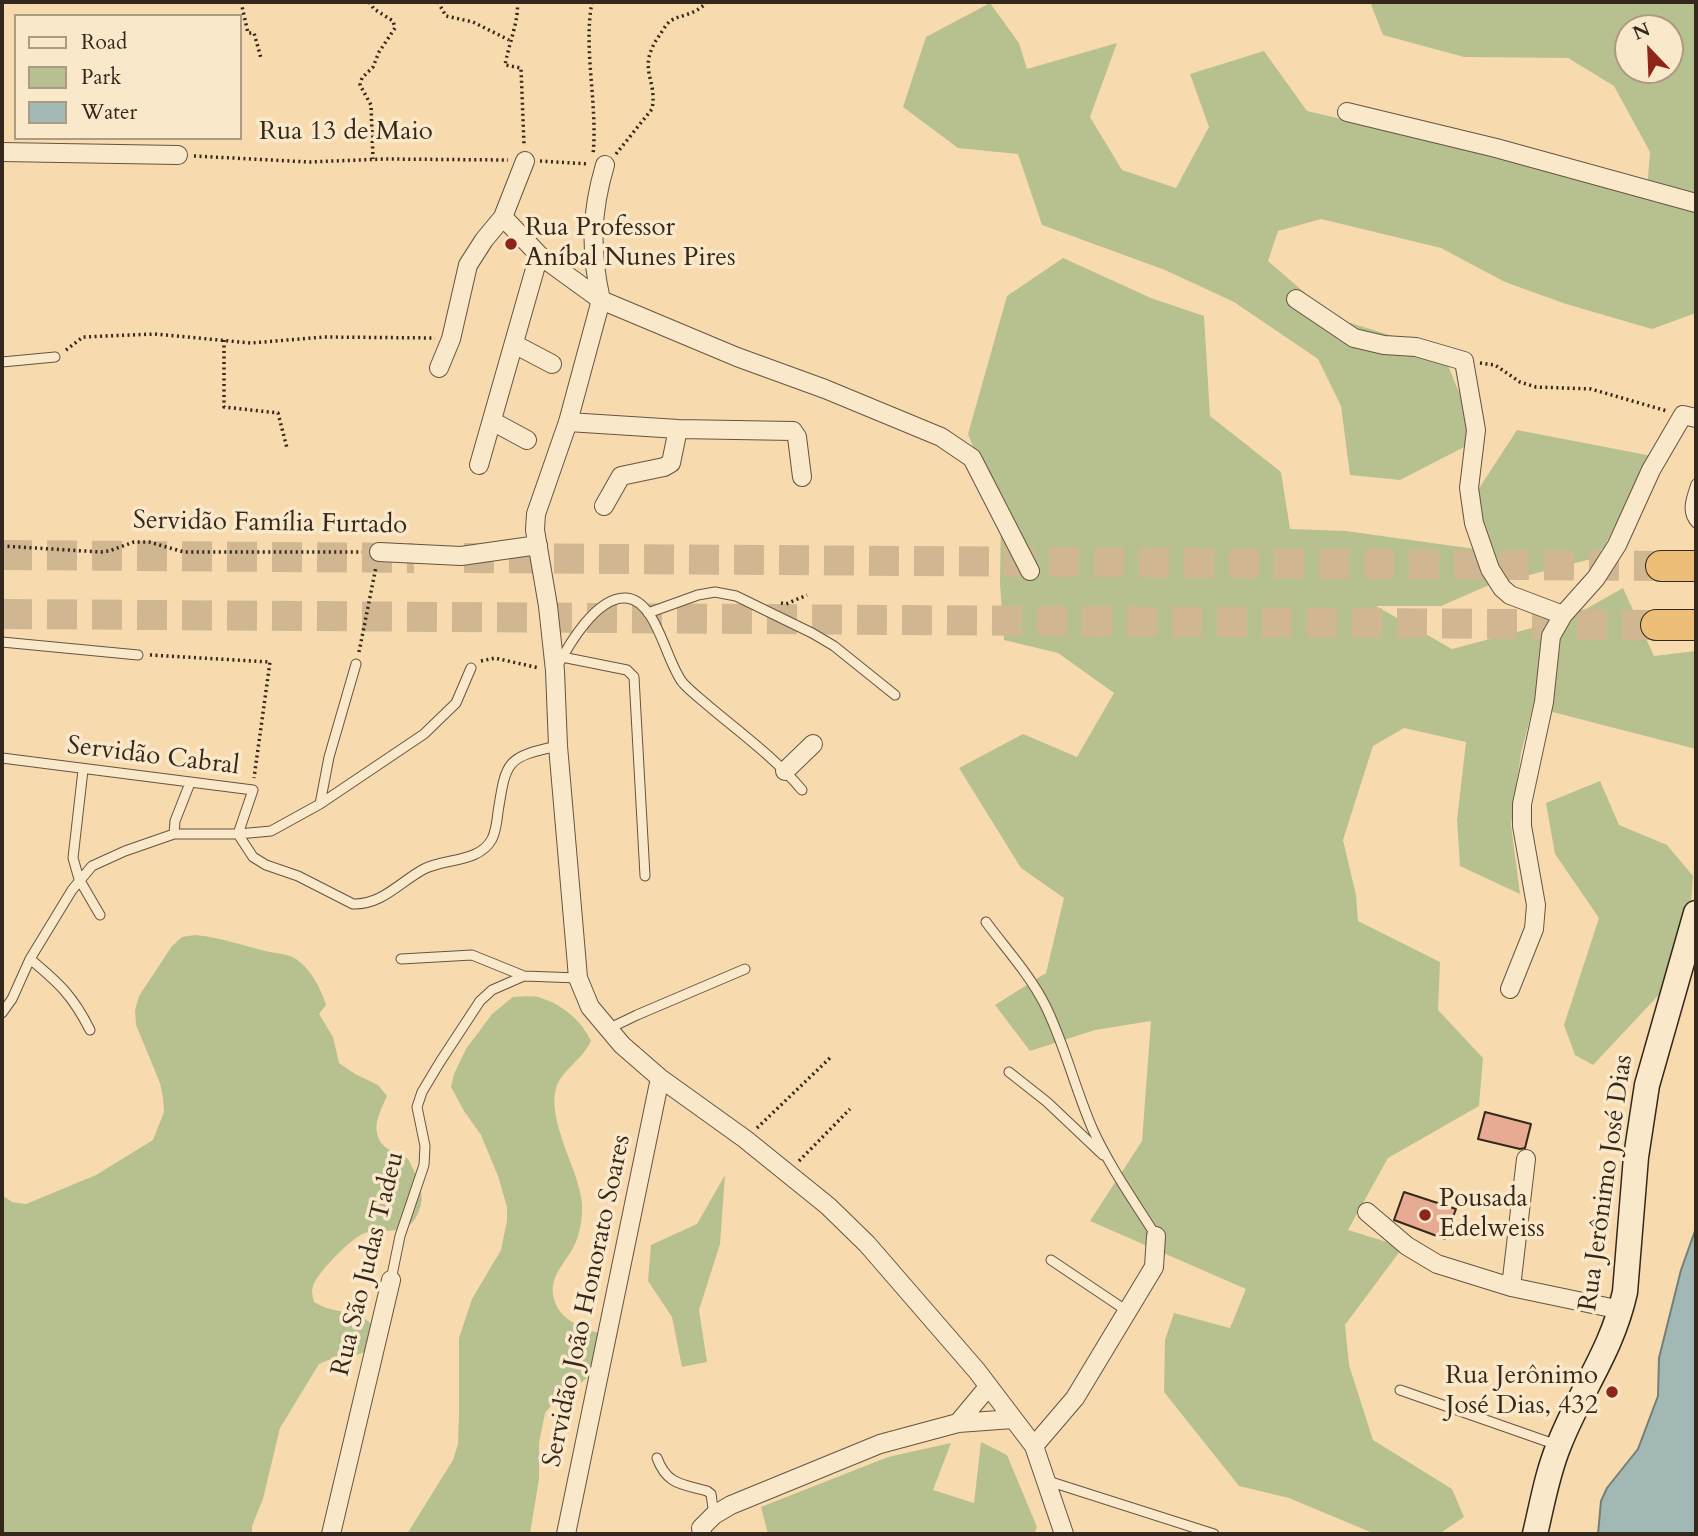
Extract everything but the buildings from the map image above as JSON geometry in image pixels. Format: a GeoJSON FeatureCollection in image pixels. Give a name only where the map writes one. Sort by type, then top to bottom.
{"type":"FeatureCollection","features":[{"type":"Feature","properties":{"kind":"highway"},"geometry":{"type":"LineString","coordinates":[[1661,566],[1696,566]]}},
{"type":"Feature","properties":{"kind":"highway"},"geometry":{"type":"LineString","coordinates":[[1656,625],[1696,625]]}},
{"type":"Feature","properties":{"kind":"main road","name":"Rua Jerônimo José Dias"},"geometry":{"type":"LineString","coordinates":[[1535,1534],[1558,1446],[1610,1342],[1621,1310],[1625,1292],[1636,1157],[1647,1085],[1696,913]]}},
{"type":"Feature","properties":{"kind":"street"},"geometry":{"type":"LineString","coordinates":[[1347,112],[1496,148],[1696,203]]}},
{"type":"Feature","properties":{"kind":"street"},"geometry":{"type":"LineString","coordinates":[[2,152],[178,155]]}},
{"type":"Feature","properties":{"kind":"street"},"geometry":{"type":"LineString","coordinates":[[439,368],[451,338],[468,265],[503,217],[525,161]]}},
{"type":"Feature","properties":{"kind":"street"},"geometry":{"type":"LineString","coordinates":[[599,164],[592,243],[593,266],[601,300],[568,422],[536,514],[535,530],[558,664],[558,746],[578,978],[590,1007],[608,1029],[660,1078],[788,1172],[867,1244],[977,1371],[1034,1446],[1064,1534]]}},
{"type":"Feature","properties":{"kind":"street"},"geometry":{"type":"LineString","coordinates":[[503,217],[539,255],[601,300],[737,357],[825,389],[957,446],[972,458],[1030,571]]}},
{"type":"Feature","properties":{"kind":"street"},"geometry":{"type":"LineString","coordinates":[[479,465],[539,255]]}},
{"type":"Feature","properties":{"kind":"street"},"geometry":{"type":"LineString","coordinates":[[1296,299],[1354,338],[1384,345],[1416,346],[1464,362],[1476,430],[1469,488],[1474,523],[1490,569],[1510,595],[1563,615]]}},
{"type":"Feature","properties":{"kind":"street"},"geometry":{"type":"LineString","coordinates":[[514,344],[552,364]]}},
{"type":"Feature","properties":{"kind":"street"},"geometry":{"type":"LineString","coordinates":[[1510,989],[1534,929],[1536,905],[1522,825],[1522,804],[1544,702],[1551,636],[1563,615],[1596,578],[1617,545],[1651,470],[1690,416]]}},
{"type":"Feature","properties":{"kind":"street"},"geometry":{"type":"LineString","coordinates":[[492,421],[527,440]]}},
{"type":"Feature","properties":{"kind":"street"},"geometry":{"type":"LineString","coordinates":[[568,422],[678,429],[793,431],[797,437],[802,477]]}},
{"type":"Feature","properties":{"kind":"street"},"geometry":{"type":"LineString","coordinates":[[604,506],[621,476],[664,467],[671,463],[678,429]]}},
{"type":"Feature","properties":{"kind":"street","name":"Servidão Família Furtado"},"geometry":{"type":"LineString","coordinates":[[379,552],[461,556],[538,545]]}},
{"type":"Feature","properties":{"kind":"street"},"geometry":{"type":"LineString","coordinates":[[785,771],[813,744]]}},
{"type":"Feature","properties":{"kind":"street","name":"Servidão João Honorato Soares"},"geometry":{"type":"LineString","coordinates":[[566,1534],[660,1078]]}},
{"type":"Feature","properties":{"kind":"street"},"geometry":{"type":"LineString","coordinates":[[1511,1287],[1526,1159]]}},
{"type":"Feature","properties":{"kind":"street"},"geometry":{"type":"LineString","coordinates":[[1367,1212],[1407,1246],[1437,1264],[1511,1287],[1621,1310]]}},
{"type":"Feature","properties":{"kind":"street"},"geometry":{"type":"LineString","coordinates":[[1034,1446],[1074,1398],[1154,1266],[1156,1236]]}},
{"type":"Feature","properties":{"kind":"street","name":"Rua São Judas Tadeu"},"geometry":{"type":"LineString","coordinates":[[331,1534],[390,1280]]}},
{"type":"Feature","properties":{"kind":"street"},"geometry":{"type":"LineString","coordinates":[[958,1423],[988,1387]]}},
{"type":"Feature","properties":{"kind":"street"},"geometry":{"type":"LineString","coordinates":[[702,1534],[701,1528],[714,1515],[732,1505],[855,1453],[958,1423],[1013,1419]]}},
{"type":"Feature","properties":{"kind":"lane"},"geometry":{"type":"LineString","coordinates":[[2,362],[55,357]]}},
{"type":"Feature","properties":{"kind":"lane"},"geometry":{"type":"LineString","coordinates":[[1696,484],[1689,505],[1691,517],[1696,523]]}},
{"type":"Feature","properties":{"kind":"lane"},"geometry":{"type":"LineString","coordinates":[[648,613],[698,595],[726,593],[813,633],[834,646],[895,695]]}},
{"type":"Feature","properties":{"kind":"lane"},"geometry":{"type":"LineString","coordinates":[[645,876],[634,677],[627,670],[558,664],[579,630],[610,601],[628,598],[638,602],[648,613],[684,684],[785,771],[802,790]]}},
{"type":"Feature","properties":{"kind":"lane"},"geometry":{"type":"LineString","coordinates":[[2,642],[138,655]]}},
{"type":"Feature","properties":{"kind":"lane"},"geometry":{"type":"LineString","coordinates":[[320,804],[329,757],[356,664]]}},
{"type":"Feature","properties":{"kind":"lane"},"geometry":{"type":"LineString","coordinates":[[2,1013],[12,999],[30,959],[79,879],[92,866],[174,834],[271,831],[377,768],[432,727],[456,702],[471,668]]}},
{"type":"Feature","properties":{"kind":"lane"},"geometry":{"type":"LineString","coordinates":[[238,834],[253,856],[266,865],[298,876],[353,904],[363,904],[396,889],[427,867],[461,859],[491,841],[504,774],[509,765],[525,753],[558,746]]}},
{"type":"Feature","properties":{"kind":"lane","name":"Servidão Cabral"},"geometry":{"type":"LineString","coordinates":[[2,758],[253,789],[238,834]]}},
{"type":"Feature","properties":{"kind":"lane"},"geometry":{"type":"LineString","coordinates":[[83,770],[73,858],[79,879],[100,915]]}},
{"type":"Feature","properties":{"kind":"lane"},"geometry":{"type":"LineString","coordinates":[[174,834],[175,821],[190,783]]}},
{"type":"Feature","properties":{"kind":"lane"},"geometry":{"type":"LineString","coordinates":[[986,922],[1044,1003],[1059,1035],[1093,1129],[1109,1161],[1156,1236]]}},
{"type":"Feature","properties":{"kind":"lane"},"geometry":{"type":"LineString","coordinates":[[401,958],[472,955],[524,976]]}},
{"type":"Feature","properties":{"kind":"lane"},"geometry":{"type":"LineString","coordinates":[[30,959],[67,991],[79,1007],[90,1030]]}},
{"type":"Feature","properties":{"kind":"lane"},"geometry":{"type":"LineString","coordinates":[[608,1029],[746,969]]}},
{"type":"Feature","properties":{"kind":"lane","name":"Rua São Judas Tadeu"},"geometry":{"type":"LineString","coordinates":[[390,1280],[400,1236],[424,1165],[425,1146],[417,1107],[422,1092],[480,1001],[492,990],[524,976],[578,978]]}},
{"type":"Feature","properties":{"kind":"lane"},"geometry":{"type":"LineString","coordinates":[[1009,1072],[1047,1102],[1109,1161]]}},
{"type":"Feature","properties":{"kind":"lane"},"geometry":{"type":"LineString","coordinates":[[1051,1260],[1127,1311]]}},
{"type":"Feature","properties":{"kind":"lane"},"geometry":{"type":"LineString","coordinates":[[1400,1390],[1558,1446]]}},
{"type":"Feature","properties":{"kind":"lane"},"geometry":{"type":"LineString","coordinates":[[657,1458],[662,1470],[672,1481],[711,1494],[714,1515]]}},
{"type":"Feature","properties":{"kind":"lane"},"geometry":{"type":"LineString","coordinates":[[1048,1481],[1214,1534]]}},
{"type":"Feature","properties":{"kind":"path"},"geometry":{"type":"LineString","coordinates":[[242,2],[248,33],[254,33],[261,58]]}},
{"type":"Feature","properties":{"kind":"path"},"geometry":{"type":"LineString","coordinates":[[369,2],[374,9],[393,21],[395,28],[360,85],[371,105],[373,159]]}},
{"type":"Feature","properties":{"kind":"path"},"geometry":{"type":"LineString","coordinates":[[438,2],[446,16],[473,22],[509,40]]}},
{"type":"Feature","properties":{"kind":"path"},"geometry":{"type":"LineString","coordinates":[[517,2],[518,16],[509,40],[505,65],[521,68],[525,161]]}},
{"type":"Feature","properties":{"kind":"path"},"geometry":{"type":"LineString","coordinates":[[592,2],[590,28],[594,138],[599,164],[613,160],[652,109],[648,61],[650,49],[670,21],[700,9],[707,2]]}},
{"type":"Feature","properties":{"kind":"path","name":"Rua 13 de Maio"},"geometry":{"type":"LineString","coordinates":[[178,155],[275,161],[373,159],[599,164]]}},
{"type":"Feature","properties":{"kind":"path"},"geometry":{"type":"LineString","coordinates":[[55,357],[83,337],[155,334],[251,343],[324,337],[451,338]]}},
{"type":"Feature","properties":{"kind":"path"},"geometry":{"type":"LineString","coordinates":[[224,340],[225,407],[278,413],[287,447]]}},
{"type":"Feature","properties":{"kind":"path"},"geometry":{"type":"LineString","coordinates":[[1464,362],[1495,365],[1520,382],[1535,387],[1591,389],[1690,416]]}},
{"type":"Feature","properties":{"kind":"path","name":"Servidão Família Furtado"},"geometry":{"type":"LineString","coordinates":[[2,546],[101,552],[134,542],[149,542],[184,552],[379,552]]}},
{"type":"Feature","properties":{"kind":"path"},"geometry":{"type":"LineString","coordinates":[[356,664],[379,552]]}},
{"type":"Feature","properties":{"kind":"path"},"geometry":{"type":"LineString","coordinates":[[138,655],[270,662],[253,789]]}},
{"type":"Feature","properties":{"kind":"path"},"geometry":{"type":"LineString","coordinates":[[471,668],[476,662],[495,658],[558,664]]}},
{"type":"Feature","properties":{"kind":"path"},"geometry":{"type":"LineString","coordinates":[[745,1139],[831,1056]]}},
{"type":"Feature","properties":{"kind":"path"},"geometry":{"type":"LineString","coordinates":[[788,1172],[850,1109]]}},
{"type":"Feature","properties":{"kind":"green space"},"geometry":{"type":"Polygon","coordinates":[[[1370,2],[1696,2],[1696,313],[1652,329],[1566,304],[1505,282],[1441,248],[1321,219],[1278,231],[1268,261],[1334,318],[1442,351],[1463,402],[1470,444],[1400,480],[1350,475],[1341,406],[1318,359],[1234,302],[1165,270],[1042,225],[1018,154],[958,148],[903,107],[926,37],[990,3],[1019,43],[1027,69],[1117,43],[1090,117],[1122,170],[1176,188],[1209,127],[1190,74],[1264,51],[1307,111],[1647,190],[1650,152],[1614,86],[1568,58],[1464,57],[1383,35],[1370,2]]]}},
{"type":"Feature","properties":{"kind":"green space"},"geometry":{"type":"Polygon","coordinates":[[[1063,258],[1151,298],[1204,316],[1210,416],[1281,472],[1290,529],[1346,531],[1475,549],[1474,496],[1517,430],[1652,456],[1604,547],[1591,559],[1487,586],[1441,606],[1376,606],[1452,649],[1570,618],[1623,588],[1654,656],[1696,651],[1696,749],[1533,707],[1521,753],[1511,825],[1520,894],[1460,866],[1457,820],[1466,742],[1404,728],[1373,746],[1343,840],[1356,895],[1358,921],[1440,962],[1438,1010],[1483,1058],[1479,1106],[1388,1158],[1348,1230],[1403,1247],[1345,1325],[1349,1365],[1373,1440],[1452,1489],[1464,1517],[1439,1534],[1375,1534],[1289,1498],[1239,1486],[1164,1392],[1165,1340],[1174,1313],[1230,1328],[1246,1289],[1090,1221],[1142,1141],[1151,1021],[1095,1030],[1030,1051],[995,1005],[1046,973],[1064,898],[1021,868],[959,768],[1023,734],[1077,757],[1114,693],[1058,653],[1004,640],[1000,584],[1001,516],[968,434],[1007,296],[1063,258]]]}},
{"type":"Feature","properties":{"kind":"green space"},"geometry":{"type":"Polygon","coordinates":[[[1600,781],[1619,825],[1667,845],[1693,876],[1690,918],[1670,983],[1593,1065],[1575,1055],[1564,1025],[1599,918],[1555,854],[1546,803],[1600,781]]]}},
{"type":"Feature","properties":{"kind":"green space"},"geometry":{"type":"Polygon","coordinates":[[[195,935],[287,955],[306,968],[324,999],[326,1005],[319,1014],[333,1037],[339,1063],[378,1085],[387,1096],[377,1121],[377,1134],[384,1146],[409,1160],[420,1188],[421,1206],[415,1219],[405,1228],[359,1236],[336,1256],[316,1280],[312,1290],[314,1302],[360,1316],[373,1326],[370,1350],[343,1360],[328,1360],[319,1364],[280,1428],[252,1534],[2,1534],[2,1195],[12,1202],[26,1204],[96,1175],[153,1140],[164,1112],[163,1098],[160,1083],[136,1025],[135,1010],[139,996],[172,946],[182,937],[195,935]]]}},
{"type":"Feature","properties":{"kind":"green space"},"geometry":{"type":"Polygon","coordinates":[[[513,997],[538,997],[557,1005],[577,1020],[591,1041],[562,1076],[556,1088],[554,1102],[559,1131],[580,1190],[582,1208],[578,1236],[555,1277],[553,1291],[557,1306],[566,1317],[599,1333],[600,1366],[565,1397],[555,1401],[545,1413],[539,1443],[539,1479],[530,1534],[407,1534],[453,1460],[458,1444],[459,1338],[472,1299],[501,1250],[507,1221],[507,1207],[498,1176],[481,1135],[451,1087],[466,1049],[492,1014],[513,997]]]}},
{"type":"Feature","properties":{"kind":"green space"},"geometry":{"type":"Polygon","coordinates":[[[725,1175],[720,1244],[699,1310],[707,1362],[682,1367],[672,1317],[648,1281],[651,1245],[697,1224],[725,1175]]]}},
{"type":"Feature","properties":{"kind":"green space"},"geometry":{"type":"Polygon","coordinates":[[[981,1442],[1007,1455],[1037,1527],[1034,1534],[768,1534],[761,1507],[888,1457],[951,1443],[933,1490],[974,1503],[981,1442]]]}},
{"type":"Feature","properties":{"kind":"water"},"geometry":{"type":"Polygon","coordinates":[[[1696,1228],[1696,1534],[1598,1534],[1601,1501],[1607,1488],[1638,1449],[1658,1396],[1659,1358],[1681,1270],[1696,1228]]]}},
{"type":"Feature","properties":{"kind":"tunnel"},"geometry":{"type":"LineString","coordinates":[[2,555],[414,558]]}},
{"type":"Feature","properties":{"kind":"tunnel"},"geometry":{"type":"LineString","coordinates":[[464,558],[1661,566]]}},
{"type":"Feature","properties":{"kind":"tunnel"},"geometry":{"type":"LineString","coordinates":[[2,614],[1656,625]]}},
{"type":"Feature","properties":{"kind":"place","name":"Rua Professor Aníbal Nunes Pires"},"geometry":{"type":"Point","coordinates":[511,244]}},
{"type":"Feature","properties":{"kind":"place","name":"Pousada Edelweiss"},"geometry":{"type":"Point","coordinates":[1425,1215]}},
{"type":"Feature","properties":{"kind":"place","name":"Rua Jerônimo José Dias, 432"},"geometry":{"type":"Point","coordinates":[1612,1392]}}]}
